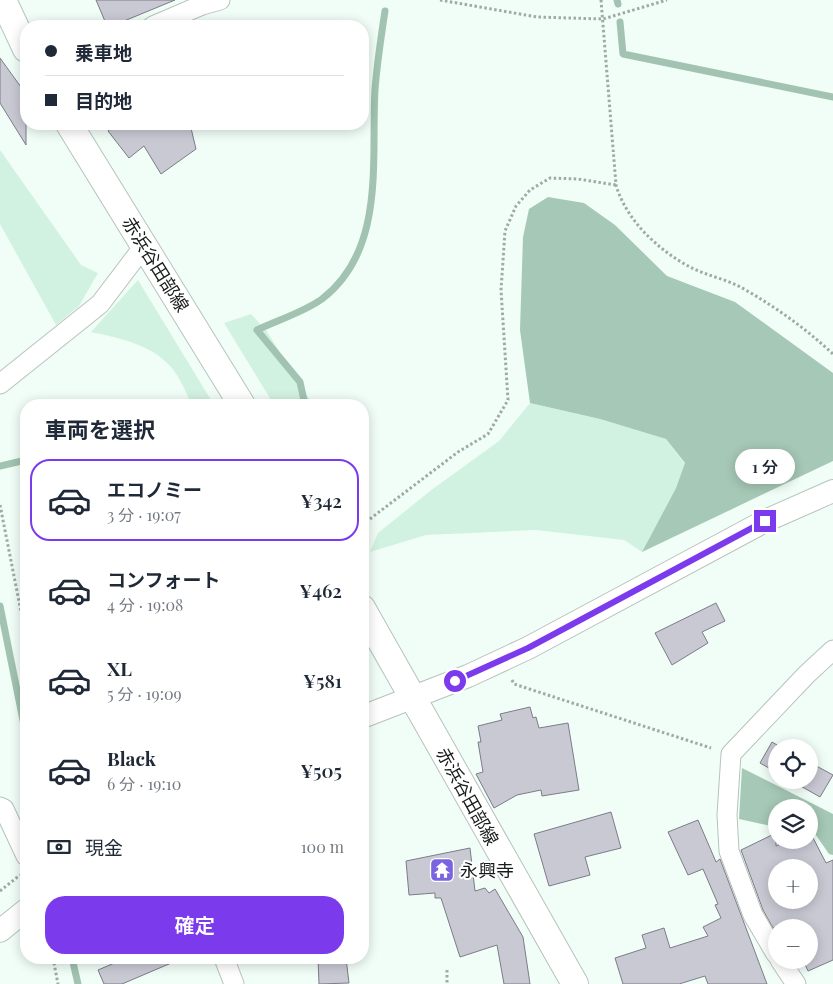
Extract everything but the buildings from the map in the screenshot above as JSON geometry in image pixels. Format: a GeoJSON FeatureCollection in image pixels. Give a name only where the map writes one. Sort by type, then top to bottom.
{"type":"FeatureCollection","features":[{"type":"Feature","properties":{"kind":"main road"},"geometry":{"type":"LineString","coordinates":[[3,0],[20,36]]}},
{"type":"Feature","properties":{"kind":"main road","name":"赤浜谷田部線"},"geometry":{"type":"LineString","coordinates":[[73,130],[238,399]]}},
{"type":"Feature","properties":{"kind":"main road","name":"赤浜谷田部線"},"geometry":{"type":"LineString","coordinates":[[369,620],[414,697],[483,824],[576,984]]}},
{"type":"Feature","properties":{"kind":"street"},"geometry":{"type":"LineString","coordinates":[[166,20],[202,5],[220,0]]}},
{"type":"Feature","properties":{"kind":"street"},"geometry":{"type":"LineString","coordinates":[[0,384],[100,304],[144,246]]}},
{"type":"Feature","properties":{"kind":"street"},"geometry":{"type":"LineString","coordinates":[[369,714],[504,659],[608,606],[765,521],[833,491]]}},
{"type":"Feature","properties":{"kind":"street"},"geometry":{"type":"LineString","coordinates":[[768,940],[753,915],[729,850],[727,815],[731,754],[807,674],[833,650]]}},
{"type":"Feature","properties":{"kind":"street"},"geometry":{"type":"LineString","coordinates":[[0,807],[4,809],[20,841]]}},
{"type":"Feature","properties":{"kind":"street"},"geometry":{"type":"LineString","coordinates":[[0,931],[20,915]]}},
{"type":"Feature","properties":{"kind":"street"},"geometry":{"type":"LineString","coordinates":[[226,964],[234,984]]}},
{"type":"Feature","properties":{"kind":"street"},"geometry":{"type":"LineString","coordinates":[[786,969],[796,984]]}},
{"type":"Feature","properties":{"kind":"path"},"geometry":{"type":"LineString","coordinates":[[440,0],[537,17],[603,19],[667,0]]}},
{"type":"Feature","properties":{"kind":"path"},"geometry":{"type":"LineString","coordinates":[[601,0],[616,184],[621,202],[630,216],[663,250],[690,267],[742,288],[802,326],[833,354]]}},
{"type":"Feature","properties":{"kind":"path"},"geometry":{"type":"LineString","coordinates":[[369,520],[458,452],[488,434],[508,400],[501,290],[504,231],[516,206],[530,190],[550,178],[578,179],[616,184]]}},
{"type":"Feature","properties":{"kind":"path"},"geometry":{"type":"LineString","coordinates":[[0,505],[20,607]]}},
{"type":"Feature","properties":{"kind":"path"},"geometry":{"type":"LineString","coordinates":[[504,659],[514,684],[731,754]]}},
{"type":"Feature","properties":{"kind":"path"},"geometry":{"type":"LineString","coordinates":[[0,890],[20,875]]}},
{"type":"Feature","properties":{"kind":"path"},"geometry":{"type":"LineString","coordinates":[[54,964],[58,984]]}},
{"type":"Feature","properties":{"kind":"path"},"geometry":{"type":"LineString","coordinates":[[447,970],[447,984]]}},
{"type":"Feature","properties":{"kind":"green space"},"geometry":{"type":"Polygon","coordinates":[[[0,150],[81,265],[98,273],[79,306],[56,325],[0,224],[0,150]]]}},
{"type":"Feature","properties":{"kind":"green space"},"geometry":{"type":"Polygon","coordinates":[[[548,197],[584,203],[615,225],[667,276],[735,302],[833,373],[833,461],[642,552],[676,488],[685,463],[666,439],[600,419],[530,403],[520,330],[523,237],[529,209],[548,197]]]}},
{"type":"Feature","properties":{"kind":"green space"},"geometry":{"type":"Polygon","coordinates":[[[138,280],[210,399],[189,399],[171,367],[163,359],[144,347],[91,332],[138,280]]]}},
{"type":"Feature","properties":{"kind":"green space"},"geometry":{"type":"Polygon","coordinates":[[[251,314],[266,330],[309,399],[270,399],[224,323],[251,314]]]}},
{"type":"Feature","properties":{"kind":"green space"},"geometry":{"type":"Polygon","coordinates":[[[530,403],[600,419],[666,439],[685,464],[676,488],[642,552],[624,540],[535,530],[426,535],[370,552],[378,533],[430,491],[499,441],[530,403]]]}},
{"type":"Feature","properties":{"kind":"green space"},"geometry":{"type":"Polygon","coordinates":[[[742,768],[768,781],[768,789],[784,789],[803,799],[768,799],[768,825],[739,819],[742,768]]]}},
{"type":"Feature","properties":{"kind":"green space"},"geometry":{"type":"Polygon","coordinates":[[[818,806],[833,814],[833,855],[829,854],[818,838],[818,806]]]}},
{"type":"Feature","properties":{"kind":"waterway"},"geometry":{"type":"LineString","coordinates":[[617,0],[618,4]]}},
{"type":"Feature","properties":{"kind":"waterway"},"geometry":{"type":"LineString","coordinates":[[304,399],[300,382],[257,330],[299,312],[322,299],[342,279],[357,256],[366,230],[371,202],[375,90],[385,11]]}},
{"type":"Feature","properties":{"kind":"waterway"},"geometry":{"type":"LineString","coordinates":[[620,22],[623,54],[833,97]]}},
{"type":"Feature","properties":{"kind":"waterway"},"geometry":{"type":"LineString","coordinates":[[0,466],[20,461]]}},
{"type":"Feature","properties":{"kind":"waterway"},"geometry":{"type":"LineString","coordinates":[[0,606],[20,705]]}},
{"type":"Feature","properties":{"kind":"waterway"},"geometry":{"type":"LineString","coordinates":[[73,964],[78,984]]}},
{"type":"Feature","properties":{"kind":"place","name":"永興寺"},"geometry":{"type":"Point","coordinates":[442,870]}},
{"type":"Feature","properties":{"kind":"route"},"geometry":{"type":"LineString","coordinates":[[455,681],[528,648],[765,521]]}}]}
